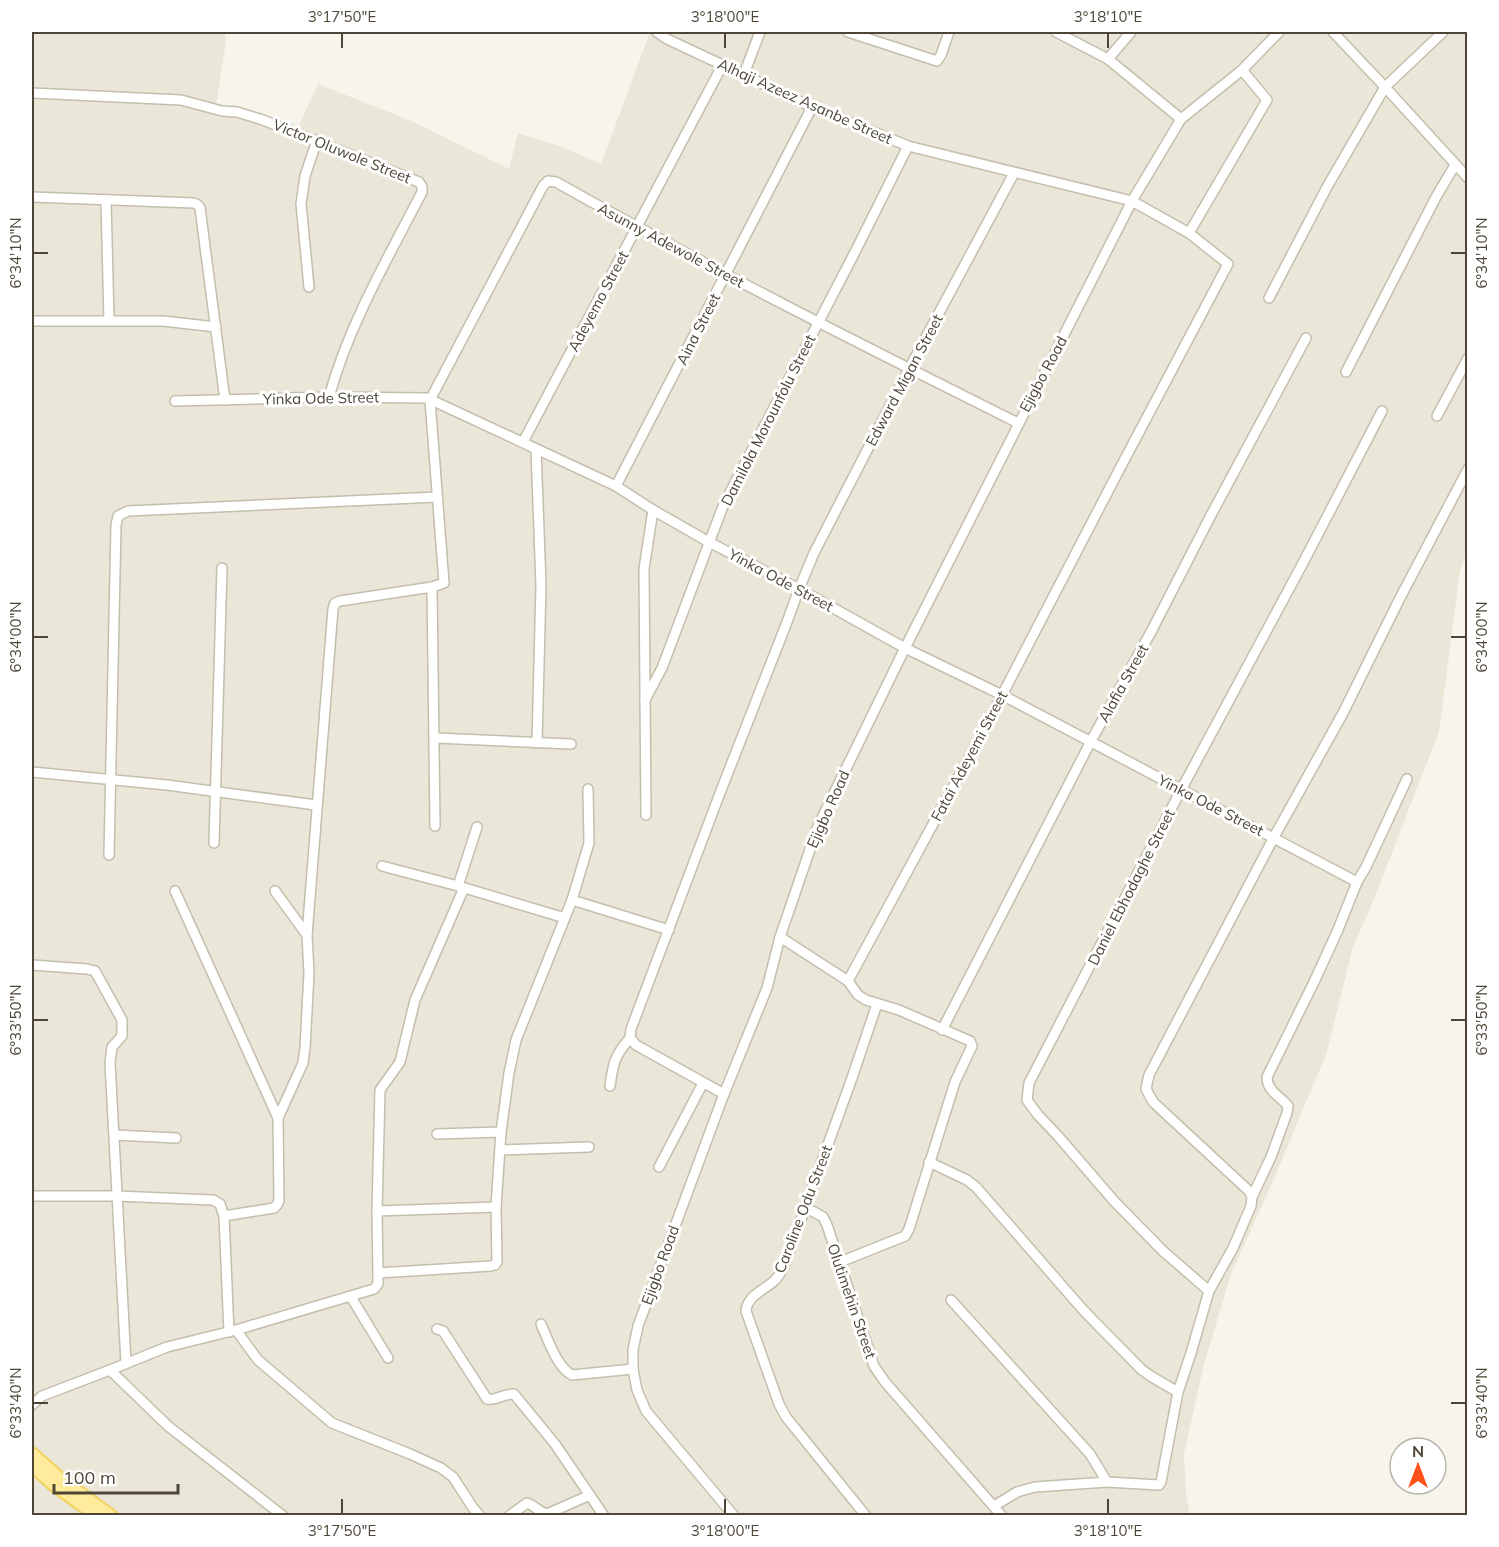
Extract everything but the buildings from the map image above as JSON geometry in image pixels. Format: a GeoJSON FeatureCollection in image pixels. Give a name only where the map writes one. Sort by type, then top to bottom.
{"type":"FeatureCollection","features":[{"type":"Feature","properties":{"kind":"main road"},"geometry":{"type":"LineString","coordinates":[[32,1453],[58,1476],[112,1515]]}},
{"type":"Feature","properties":{"kind":"main road"},"geometry":{"type":"LineString","coordinates":[[32,1466],[52,1484],[96,1515]]}},
{"type":"Feature","properties":{"kind":"street","name":"Alhaji Azeez Asanbe Street"},"geometry":{"type":"LineString","coordinates":[[657,32],[667,39],[812,107],[908,146],[1132,201]]}},
{"type":"Feature","properties":{"kind":"street"},"geometry":{"type":"LineString","coordinates":[[744,74],[760,32]]}},
{"type":"Feature","properties":{"kind":"street"},"geometry":{"type":"LineString","coordinates":[[848,32],[937,61],[950,32]]}},
{"type":"Feature","properties":{"kind":"street"},"geometry":{"type":"LineString","coordinates":[[1056,32],[1108,59],[1181,119],[1242,70],[1279,32]]}},
{"type":"Feature","properties":{"kind":"street"},"geometry":{"type":"LineString","coordinates":[[1108,59],[1131,32]]}},
{"type":"Feature","properties":{"kind":"street"},"geometry":{"type":"LineString","coordinates":[[1333,32],[1467,178]]}},
{"type":"Feature","properties":{"kind":"street"},"geometry":{"type":"LineString","coordinates":[[1269,298],[1327,187],[1385,87],[1443,32]]}},
{"type":"Feature","properties":{"kind":"street","name":"Adeyemo Street"},"geometry":{"type":"LineString","coordinates":[[523,442],[723,64]]}},
{"type":"Feature","properties":{"kind":"street"},"geometry":{"type":"LineString","coordinates":[[1189,232],[1267,100],[1242,70]]}},
{"type":"Feature","properties":{"kind":"street","name":"Victor Oluwole Street"},"geometry":{"type":"LineString","coordinates":[[32,93],[181,100],[222,111],[237,112],[317,140],[419,182],[422,192],[369,294],[345,347],[329,397]]}},
{"type":"Feature","properties":{"kind":"street","name":"Aina Street"},"geometry":{"type":"LineString","coordinates":[[616,486],[812,107]]}},
{"type":"Feature","properties":{"kind":"street","name":"Ejigbo Road"},"geometry":{"type":"LineString","coordinates":[[734,1515],[646,1411],[637,1390],[633,1369],[633,1350],[638,1326],[724,1094],[767,988],[780,937],[818,826],[904,648],[1018,423],[1132,201],[1181,119]]}},
{"type":"Feature","properties":{"kind":"street"},"geometry":{"type":"LineString","coordinates":[[309,287],[301,204],[305,177],[317,140]]}},
{"type":"Feature","properties":{"kind":"street","name":"Damilola Morounfolu Street"},"geometry":{"type":"LineString","coordinates":[[645,700],[662,668],[723,506],[908,146]]}},
{"type":"Feature","properties":{"kind":"street"},"geometry":{"type":"LineString","coordinates":[[1347,372],[1436,197],[1455,165]]}},
{"type":"Feature","properties":{"kind":"street","name":"Edward Migan Street"},"geometry":{"type":"LineString","coordinates":[[610,1086],[613,1066],[619,1052],[630,1038],[631,1029],[814,553],[1014,173]]}},
{"type":"Feature","properties":{"kind":"street","name":"Asunny Adewole Street"},"geometry":{"type":"LineString","coordinates":[[430,400],[543,186],[548,181],[556,182],[726,275],[1018,423]]}},
{"type":"Feature","properties":{"kind":"street"},"geometry":{"type":"LineString","coordinates":[[32,197],[194,203],[198,205],[225,400]]}},
{"type":"Feature","properties":{"kind":"street"},"geometry":{"type":"LineString","coordinates":[[106,200],[109,321]]}},
{"type":"Feature","properties":{"kind":"street","name":"Fatai Adeyemi Street"},"geometry":{"type":"LineString","coordinates":[[848,981],[1002,695],[1228,264],[1189,232],[1132,201]]}},
{"type":"Feature","properties":{"kind":"street"},"geometry":{"type":"LineString","coordinates":[[32,321],[163,321],[216,327]]}},
{"type":"Feature","properties":{"kind":"street","name":"Alafia Street"},"geometry":{"type":"LineString","coordinates":[[942,1030],[1091,741],[1306,338]]}},
{"type":"Feature","properties":{"kind":"street"},"geometry":{"type":"LineString","coordinates":[[1437,416],[1467,358]]}},
{"type":"Feature","properties":{"kind":"street","name":"Yinka Ode Street"},"geometry":{"type":"LineString","coordinates":[[175,400],[329,397],[422,397],[430,400],[616,486],[709,542],[904,648],[1002,695],[1357,882]]}},
{"type":"Feature","properties":{"kind":"street"},"geometry":{"type":"LineString","coordinates":[[278,1118],[304,1056],[309,973],[307,935],[316,805],[335,603],[432,587],[441,585],[445,579],[430,400]]}},
{"type":"Feature","properties":{"kind":"street","name":"Daniel Ebhodaghe Street"},"geometry":{"type":"LineString","coordinates":[[1209,1291],[1163,1251],[1114,1201],[1038,1115],[1027,1100],[1029,1083],[1382,411]]}},
{"type":"Feature","properties":{"kind":"street"},"geometry":{"type":"LineString","coordinates":[[536,449],[541,585],[537,743]]}},
{"type":"Feature","properties":{"kind":"street"},"geometry":{"type":"LineString","coordinates":[[1252,1197],[1249,1191],[1153,1102],[1146,1089],[1149,1075],[1274,837],[1343,713],[1467,469]]}},
{"type":"Feature","properties":{"kind":"street"},"geometry":{"type":"LineString","coordinates":[[109,855],[111,711],[118,516],[128,511],[437,497]]}},
{"type":"Feature","properties":{"kind":"street"},"geometry":{"type":"LineString","coordinates":[[646,815],[644,569],[653,510]]}},
{"type":"Feature","properties":{"kind":"street"},"geometry":{"type":"LineString","coordinates":[[214,843],[222,568]]}},
{"type":"Feature","properties":{"kind":"street"},"geometry":{"type":"LineString","coordinates":[[432,587],[435,826]]}},
{"type":"Feature","properties":{"kind":"street"},"geometry":{"type":"LineString","coordinates":[[435,738],[571,744]]}},
{"type":"Feature","properties":{"kind":"street"},"geometry":{"type":"LineString","coordinates":[[32,772],[111,778],[316,805]]}},
{"type":"Feature","properties":{"kind":"street"},"geometry":{"type":"LineString","coordinates":[[994,1506],[1024,1489],[1107,1482],[1159,1485],[1161,1482],[1178,1392],[1209,1291],[1233,1248],[1287,1113],[1288,1106],[1271,1090],[1267,1077],[1319,972],[1357,882],[1407,779]]}},
{"type":"Feature","properties":{"kind":"street"},"geometry":{"type":"LineString","coordinates":[[378,1273],[491,1266],[497,1262],[496,1207],[501,1131],[509,1073],[516,1040],[572,900],[590,839],[588,789]]}},
{"type":"Feature","properties":{"kind":"street"},"geometry":{"type":"LineString","coordinates":[[32,1405],[42,1396],[167,1347],[351,1297],[374,1289],[378,1284],[380,1090],[400,1062],[415,1000],[461,887],[477,827]]}},
{"type":"Feature","properties":{"kind":"street"},"geometry":{"type":"LineString","coordinates":[[382,866],[565,918]]}},
{"type":"Feature","properties":{"kind":"street"},"geometry":{"type":"LineString","coordinates":[[175,891],[278,1118],[278,1205],[274,1208],[225,1216]]}},
{"type":"Feature","properties":{"kind":"street"},"geometry":{"type":"LineString","coordinates":[[274,891],[307,935]]}},
{"type":"Feature","properties":{"kind":"street"},"geometry":{"type":"LineString","coordinates":[[572,900],[669,930]]}},
{"type":"Feature","properties":{"kind":"street"},"geometry":{"type":"LineString","coordinates":[[780,937],[848,981],[858,995],[866,1000],[899,1010],[970,1041],[972,1046],[955,1082],[909,1229],[904,1236],[895,1241],[840,1262]]}},
{"type":"Feature","properties":{"kind":"street"},"geometry":{"type":"LineString","coordinates":[[32,965],[95,971],[122,1020],[122,1036],[112,1047],[110,1063],[126,1363]]}},
{"type":"Feature","properties":{"kind":"street","name":"Caroline Odu Street"},"geometry":{"type":"LineString","coordinates":[[866,1515],[786,1417],[779,1404],[746,1311],[751,1299],[776,1280],[783,1269],[877,1004]]}},
{"type":"Feature","properties":{"kind":"street"},"geometry":{"type":"LineString","coordinates":[[630,1038],[636,1045],[724,1094]]}},
{"type":"Feature","properties":{"kind":"street"},"geometry":{"type":"LineString","coordinates":[[658,1167],[703,1083]]}},
{"type":"Feature","properties":{"kind":"street"},"geometry":{"type":"LineString","coordinates":[[437,1134],[501,1131]]}},
{"type":"Feature","properties":{"kind":"street"},"geometry":{"type":"LineString","coordinates":[[114,1135],[176,1138]]}},
{"type":"Feature","properties":{"kind":"street"},"geometry":{"type":"LineString","coordinates":[[500,1150],[589,1147]]}},
{"type":"Feature","properties":{"kind":"street"},"geometry":{"type":"LineString","coordinates":[[929,1162],[968,1180],[976,1187],[1084,1311],[1142,1370],[1178,1392]]}},
{"type":"Feature","properties":{"kind":"street"},"geometry":{"type":"LineString","coordinates":[[32,1196],[116,1196],[213,1200],[220,1204],[225,1216],[232,1331],[258,1360],[332,1423],[441,1468],[453,1477],[480,1515]]}},
{"type":"Feature","properties":{"kind":"street"},"geometry":{"type":"LineString","coordinates":[[377,1210],[496,1207]]}},
{"type":"Feature","properties":{"kind":"street","name":"Olutimehin Street"},"geometry":{"type":"LineString","coordinates":[[805,1207],[823,1217],[874,1366],[885,1382],[1002,1515]]}},
{"type":"Feature","properties":{"kind":"street"},"geometry":{"type":"LineString","coordinates":[[351,1297],[388,1358]]}},
{"type":"Feature","properties":{"kind":"street"},"geometry":{"type":"LineString","coordinates":[[951,1300],[1090,1454],[1107,1482]]}},
{"type":"Feature","properties":{"kind":"street"},"geometry":{"type":"LineString","coordinates":[[541,1324],[561,1366],[572,1376],[633,1369]]}},
{"type":"Feature","properties":{"kind":"street"},"geometry":{"type":"LineString","coordinates":[[437,1329],[443,1331],[487,1399],[514,1394],[555,1444],[604,1515]]}},
{"type":"Feature","properties":{"kind":"street"},"geometry":{"type":"LineString","coordinates":[[110,1370],[168,1426],[283,1515]]}},
{"type":"Feature","properties":{"kind":"street"},"geometry":{"type":"LineString","coordinates":[[509,1515],[526,1503],[547,1514],[590,1496]]}},
{"type":"Feature","properties":{"kind":"shaded area"},"geometry":{"type":"Polygon","coordinates":[[[32,32],[225,32],[226,42],[216,105],[299,125],[318,84],[414,122],[509,169],[518,133],[559,146],[601,164],[650,32],[1467,32],[1468,547],[1460,571],[1439,732],[1353,947],[1327,1052],[1231,1274],[1203,1368],[1184,1454],[1186,1493],[1190,1515],[32,1515],[32,32]]]}}]}
